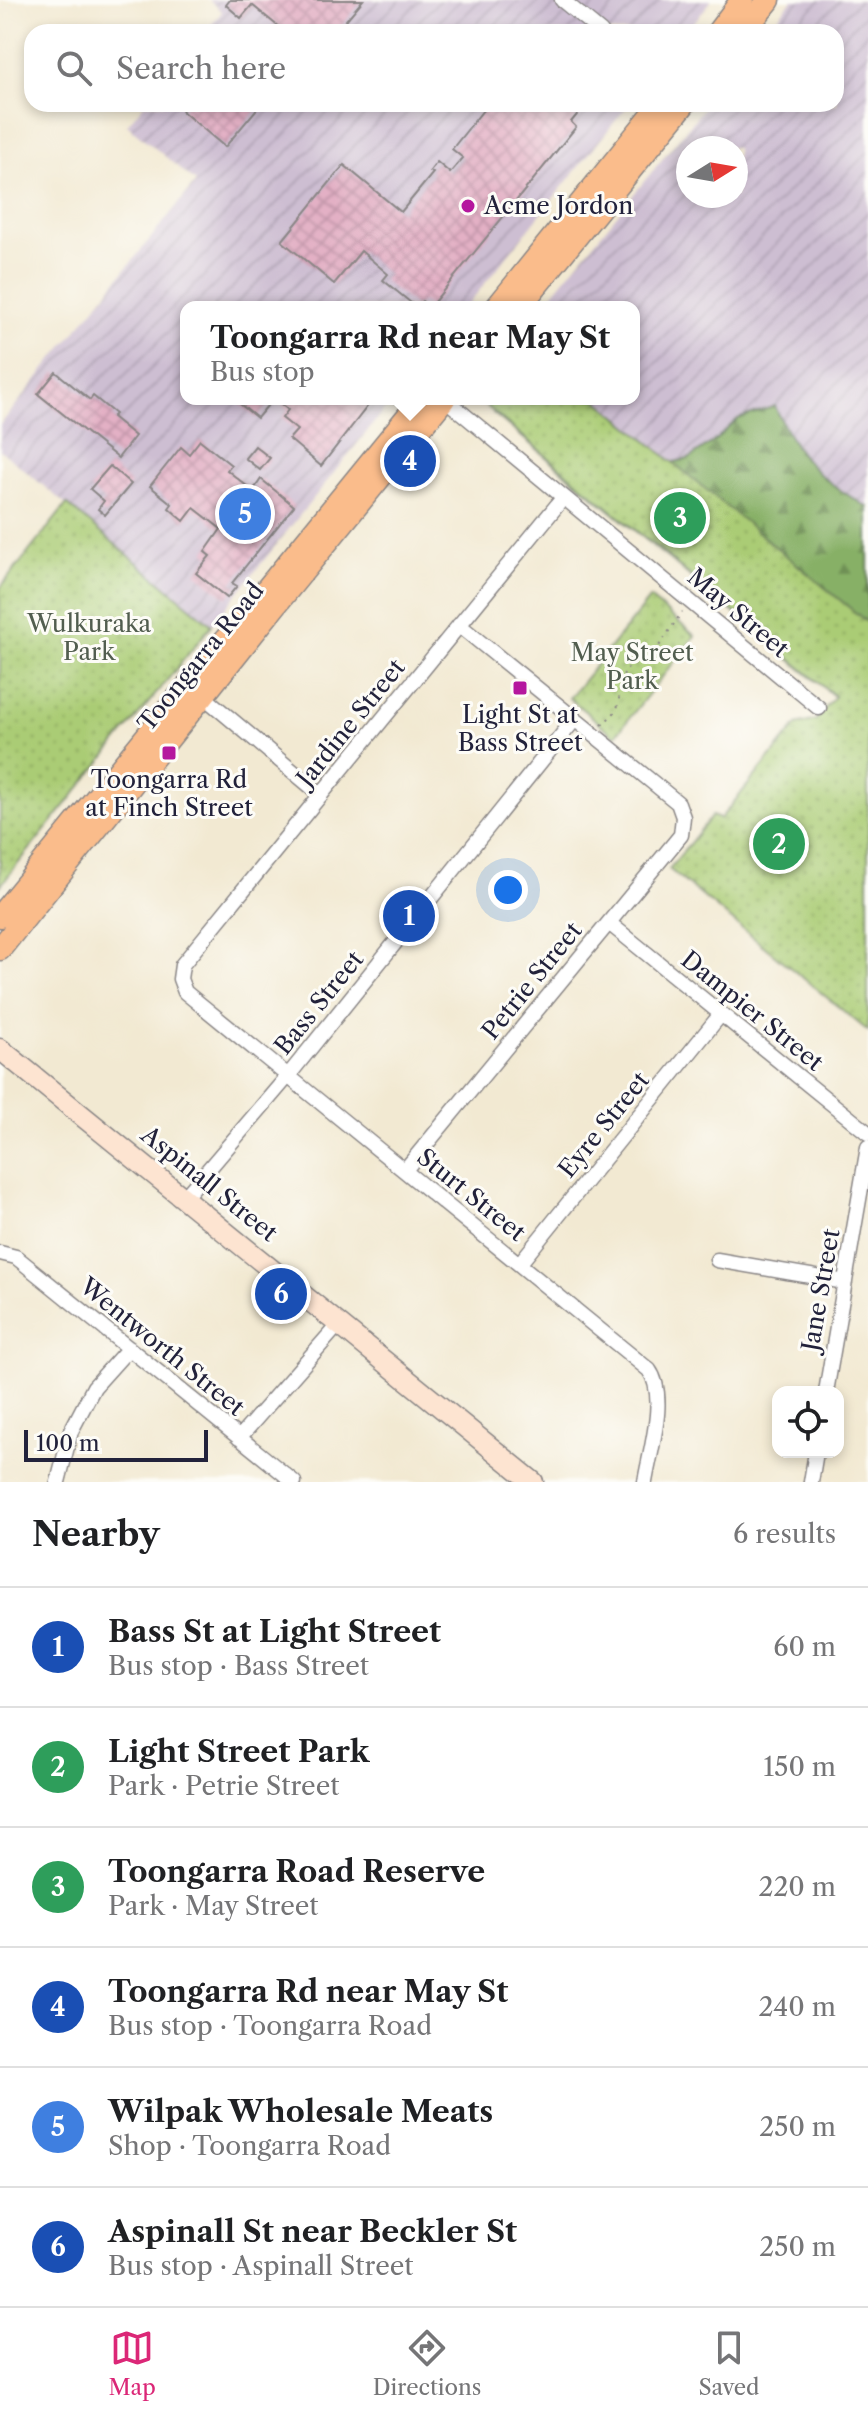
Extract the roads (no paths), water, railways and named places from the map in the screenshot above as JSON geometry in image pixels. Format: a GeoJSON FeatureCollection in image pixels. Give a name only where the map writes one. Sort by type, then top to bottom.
{"type":"FeatureCollection","features":[{"type":"Feature","properties":{"kind":"main road"},"geometry":{"type":"LineString","coordinates":[[724,24],[742,0]]}},
{"type":"Feature","properties":{"kind":"main road"},"geometry":{"type":"LineString","coordinates":[[750,24],[769,0]]}},
{"type":"Feature","properties":{"kind":"main road"},"geometry":{"type":"LineString","coordinates":[[502,301],[655,112]]}},
{"type":"Feature","properties":{"kind":"main road"},"geometry":{"type":"LineString","coordinates":[[524,301],[677,112]]}},
{"type":"Feature","properties":{"kind":"main road","name":"Toongarra Road"},"geometry":{"type":"LineString","coordinates":[[0,916],[417,405]]}},
{"type":"Feature","properties":{"kind":"main road","name":"Toongarra Road"},"geometry":{"type":"LineString","coordinates":[[0,949],[202,695],[440,405]]}},
{"type":"Feature","properties":{"kind":"main road","name":"Aspinall Street"},"geometry":{"type":"LineString","coordinates":[[0,1049],[533,1482]]}},
{"type":"Feature","properties":{"kind":"street"},"geometry":{"type":"LineString","coordinates":[[562,0],[591,24]]}},
{"type":"Feature","properties":{"kind":"street","name":"May Street"},"geometry":{"type":"LineString","coordinates":[[452,405],[819,708]]}},
{"type":"Feature","properties":{"kind":"street","name":"Jardine Street"},"geometry":{"type":"LineString","coordinates":[[180,979],[182,965],[563,498]]}},
{"type":"Feature","properties":{"kind":"street"},"geometry":{"type":"LineString","coordinates":[[459,625],[574,720]]}},
{"type":"Feature","properties":{"kind":"street"},"geometry":{"type":"LineString","coordinates":[[202,695],[321,795]]}},
{"type":"Feature","properties":{"kind":"street","name":"Petrie Street"},"geometry":{"type":"LineString","coordinates":[[405,1170],[681,835],[683,817],[678,803],[574,720]]}},
{"type":"Feature","properties":{"kind":"street","name":"Bass Street"},"geometry":{"type":"LineString","coordinates":[[184,1198],[288,1076],[574,720]]}},
{"type":"Feature","properties":{"kind":"street","name":"Dampier Street"},"geometry":{"type":"LineString","coordinates":[[609,923],[868,1133]]}},
{"type":"Feature","properties":{"kind":"street","name":"Sturt Street"},"geometry":{"type":"LineString","coordinates":[[180,979],[185,992],[649,1370],[655,1378],[658,1402],[645,1482]]}},
{"type":"Feature","properties":{"kind":"street","name":"Eyre Street"},"geometry":{"type":"LineString","coordinates":[[520,1263],[721,1014]]}},
{"type":"Feature","properties":{"kind":"street","name":"Jane Street"},"geometry":{"type":"LineString","coordinates":[[827,1386],[868,1147]]}},
{"type":"Feature","properties":{"kind":"street","name":"Wentworth Street"},"geometry":{"type":"LineString","coordinates":[[0,1253],[16,1257],[294,1482]]}},
{"type":"Feature","properties":{"kind":"street"},"geometry":{"type":"LineString","coordinates":[[717,1260],[845,1282]]}},
{"type":"Feature","properties":{"kind":"street"},"geometry":{"type":"LineString","coordinates":[[239,1438],[339,1324]]}},
{"type":"Feature","properties":{"kind":"street"},"geometry":{"type":"LineString","coordinates":[[58,1482],[71,1431],[94,1387],[129,1348]]}},
{"type":"Feature","properties":{"kind":"street"},"geometry":{"type":"LineString","coordinates":[[811,1482],[815,1458]]}},
{"type":"Feature","properties":{"kind":"place","name":"Acme Jordon"},"geometry":{"type":"Point","coordinates":[468,206]}},
{"type":"Feature","properties":{"kind":"place","name":"Toongarra Rd near May St"},"geometry":{"type":"Point","coordinates":[410,461]}},
{"type":"Feature","properties":{"kind":"place","name":"Wilpak Wholesale Meats"},"geometry":{"type":"Point","coordinates":[245,514]}},
{"type":"Feature","properties":{"kind":"place","name":"Toongarra Road Reserve"},"geometry":{"type":"Point","coordinates":[680,518]}},
{"type":"Feature","properties":{"kind":"place","name":"Light St at Bass Street"},"geometry":{"type":"Point","coordinates":[520,688]}},
{"type":"Feature","properties":{"kind":"place","name":"Toongarra Rd at Finch Street"},"geometry":{"type":"Point","coordinates":[169,753]}},
{"type":"Feature","properties":{"kind":"place","name":"Light Street Park"},"geometry":{"type":"Point","coordinates":[779,844]}},
{"type":"Feature","properties":{"kind":"place","name":"Bass St at Light Street"},"geometry":{"type":"Point","coordinates":[409,916]}},
{"type":"Feature","properties":{"kind":"place","name":"Aspinall St near Beckler St"},"geometry":{"type":"Point","coordinates":[281,1294]}},
{"type":"Feature","properties":{"kind":"park label","name":"Wulkuraka Park"},"geometry":{"type":"Point","coordinates":[89,638]}},
{"type":"Feature","properties":{"kind":"park label","name":"May Street Park"},"geometry":{"type":"Point","coordinates":[632,667]}}]}
